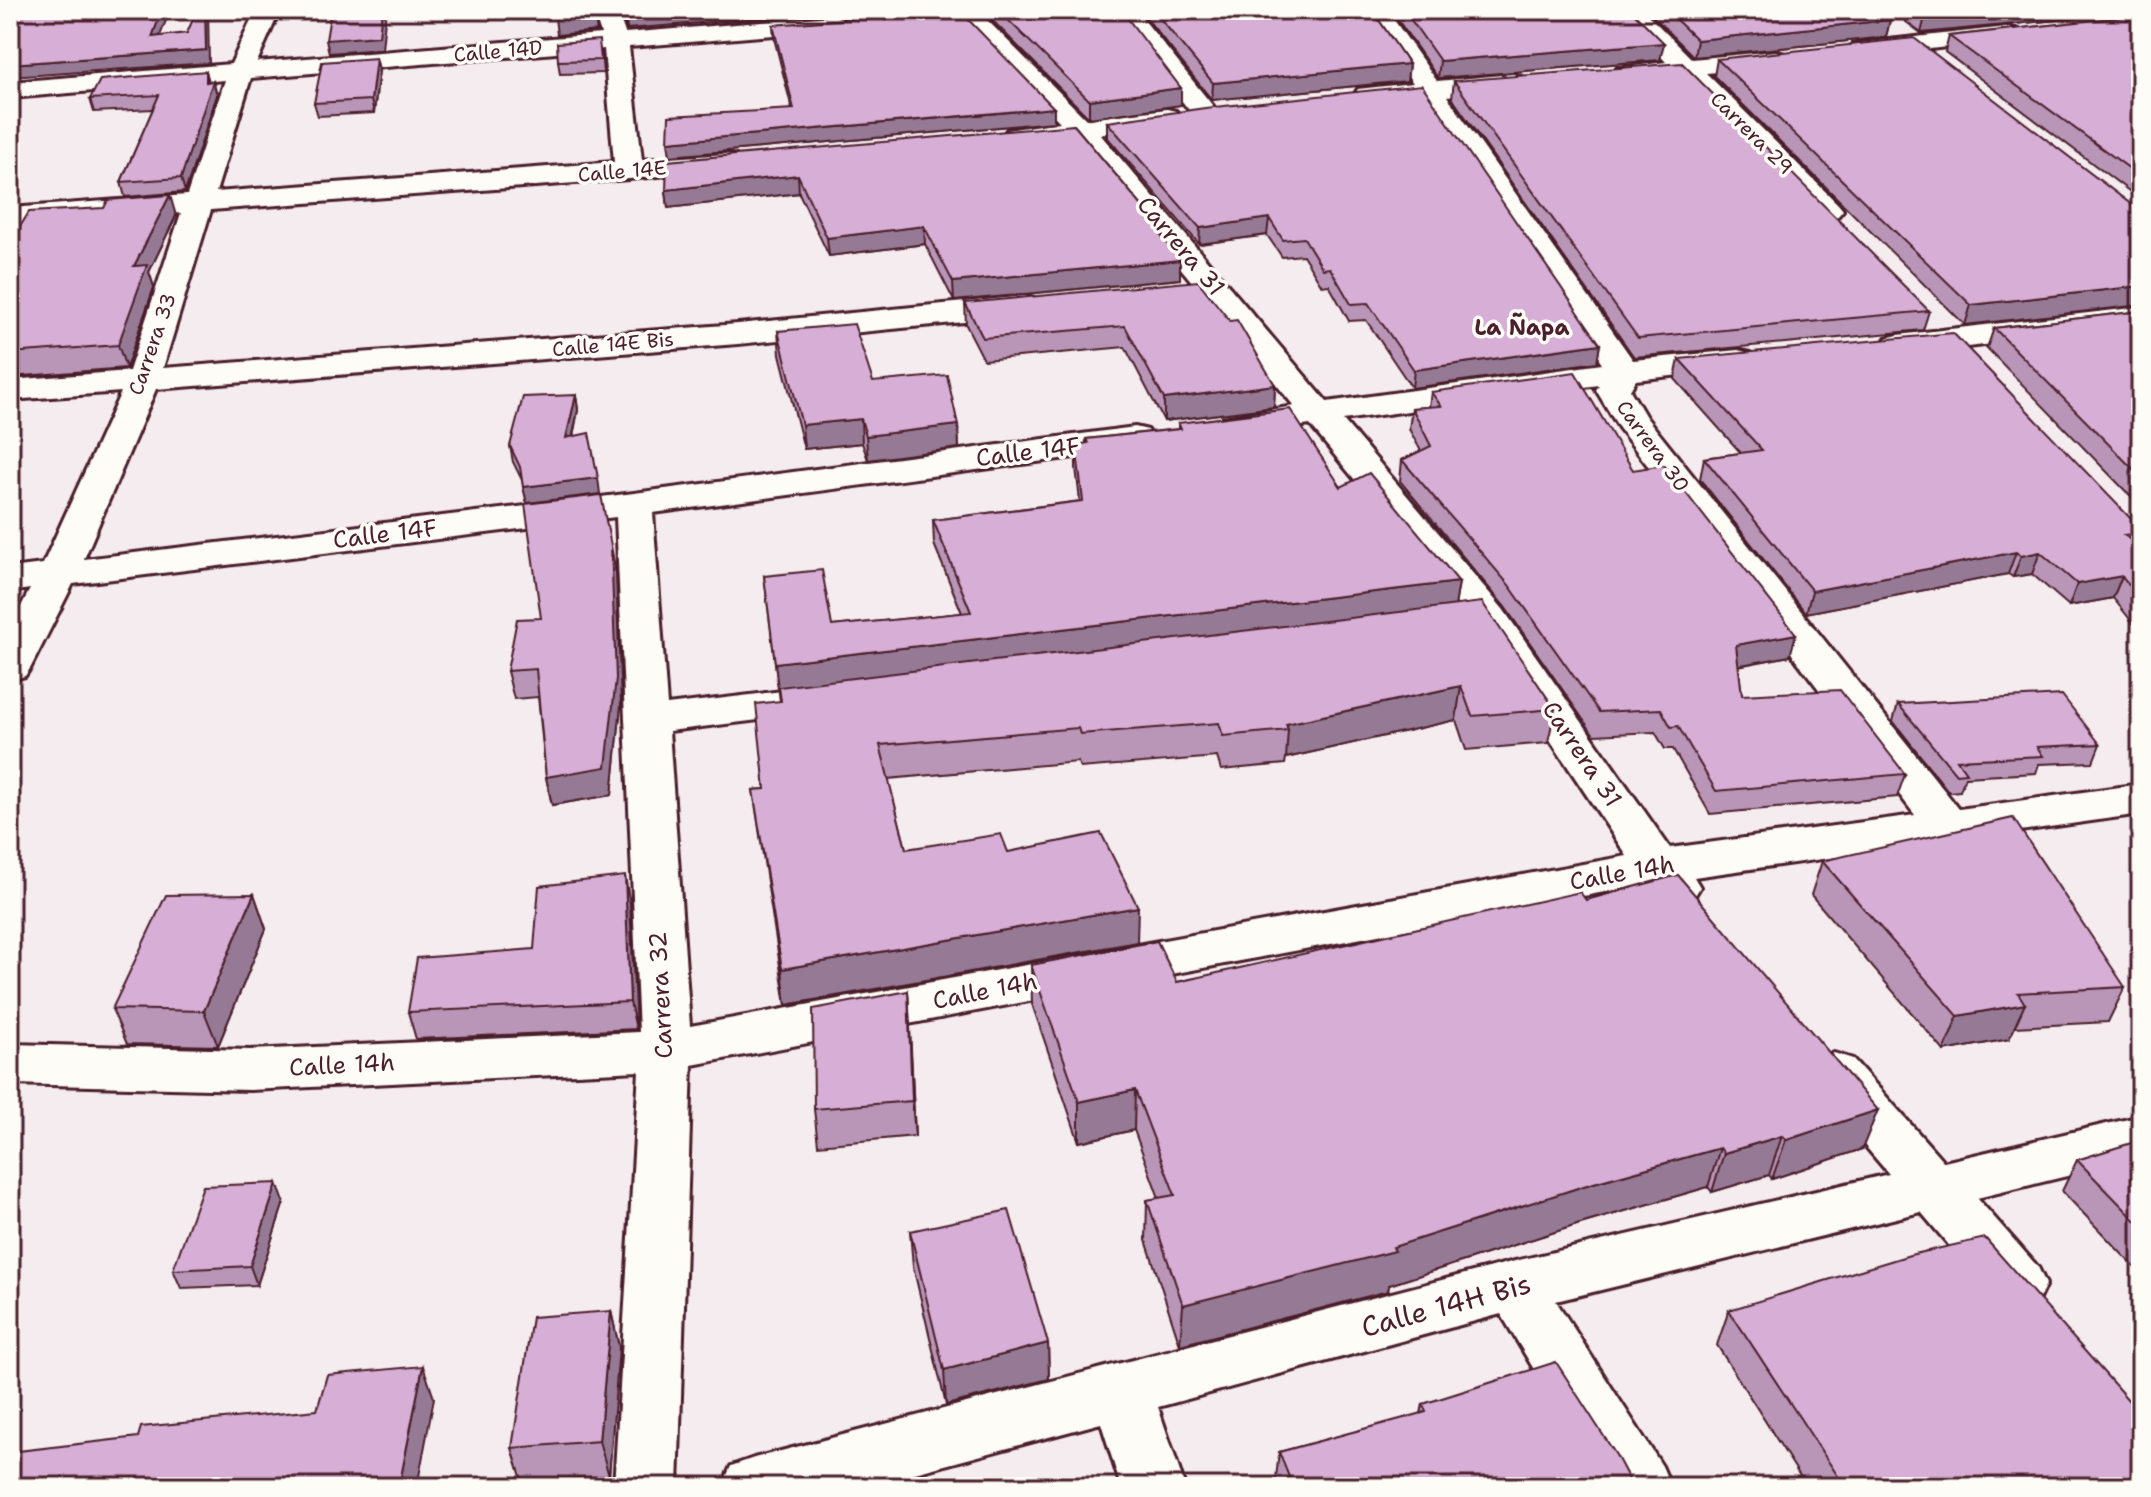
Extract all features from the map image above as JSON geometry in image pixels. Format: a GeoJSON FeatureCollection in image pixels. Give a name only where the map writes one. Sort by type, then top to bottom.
{"type":"FeatureCollection","features":[{"type":"Feature","properties":{"kind":"street","name":"Carrera 33"},"geometry":{"type":"LineString","coordinates":[[10,667],[58,574],[142,382],[240,72],[268,10]]}},
{"type":"Feature","properties":{"kind":"street"},"geometry":{"type":"LineString","coordinates":[[605,10],[616,42],[629,171]]}},
{"type":"Feature","properties":{"kind":"street"},"geometry":{"type":"LineString","coordinates":[[1124,10],[1204,112]]}},
{"type":"Feature","properties":{"kind":"street","name":"Carrera 30"},"geometry":{"type":"LineString","coordinates":[[1375,10],[1624,371],[1613,390],[1631,421],[1948,826]]}},
{"type":"Feature","properties":{"kind":"street","name":"Carrera 29"},"geometry":{"type":"LineString","coordinates":[[1629,10],[1844,226]]}},
{"type":"Feature","properties":{"kind":"street","name":"Carrera 31"},"geometry":{"type":"LineString","coordinates":[[963,12],[1082,130],[1322,414],[1489,618],[1658,866],[1698,913]]}},
{"type":"Feature","properties":{"kind":"street"},"geometry":{"type":"LineString","coordinates":[[2121,17],[2141,19]]}},
{"type":"Feature","properties":{"kind":"street"},"geometry":{"type":"LineString","coordinates":[[1882,18],[1941,63]]}},
{"type":"Feature","properties":{"kind":"street","name":"Calle 14D"},"geometry":{"type":"LineString","coordinates":[[10,90],[855,21]]}},
{"type":"Feature","properties":{"kind":"street"},"geometry":{"type":"LineString","coordinates":[[1840,52],[2036,31]]}},
{"type":"Feature","properties":{"kind":"street"},"geometry":{"type":"LineString","coordinates":[[1596,75],[1794,57]]}},
{"type":"Feature","properties":{"kind":"street"},"geometry":{"type":"LineString","coordinates":[[1339,98],[1536,80]]}},
{"type":"Feature","properties":{"kind":"street"},"geometry":{"type":"LineString","coordinates":[[989,139],[1234,109]]}},
{"type":"Feature","properties":{"kind":"street","name":"Calle 14E"},"geometry":{"type":"LineString","coordinates":[[10,217],[754,160]]}},
{"type":"Feature","properties":{"kind":"street"},"geometry":{"type":"LineString","coordinates":[[1170,293],[1216,288]]}},
{"type":"Feature","properties":{"kind":"street","name":"Calle 14E Bis"},"geometry":{"type":"LineString","coordinates":[[10,390],[738,334],[1062,303]]}},
{"type":"Feature","properties":{"kind":"street"},"geometry":{"type":"LineString","coordinates":[[1861,348],[2141,317]]}},
{"type":"Feature","properties":{"kind":"street","name":"Calle 14F"},"geometry":{"type":"LineString","coordinates":[[10,580],[634,504],[1322,414],[1624,371],[1766,357]]}},
{"type":"Feature","properties":{"kind":"street","name":"Carrera 32"},"geometry":{"type":"LineString","coordinates":[[634,504],[666,1050],[646,1487]]}},
{"type":"Feature","properties":{"kind":"street"},"geometry":{"type":"LineString","coordinates":[[1442,624],[1489,618]]}},
{"type":"Feature","properties":{"kind":"street"},"geometry":{"type":"LineString","coordinates":[[646,721],[849,696]]}},
{"type":"Feature","properties":{"kind":"street","name":"Calle 14h"},"geometry":{"type":"LineString","coordinates":[[10,1064],[250,1070],[666,1050],[1658,866],[2141,799]]}},
{"type":"Feature","properties":{"kind":"street"},"geometry":{"type":"LineString","coordinates":[[1809,1044],[2046,1316]]}},
{"type":"Feature","properties":{"kind":"street","name":"Calle 14H Bis"},"geometry":{"type":"LineString","coordinates":[[754,1487],[1515,1286],[2141,1137]]}},
{"type":"Feature","properties":{"kind":"street"},"geometry":{"type":"LineString","coordinates":[[1515,1286],[1639,1487]]}},
{"type":"Feature","properties":{"kind":"street"},"geometry":{"type":"LineString","coordinates":[[1121,1390],[1153,1487]]}},
{"type":"Feature","properties":{"kind":"building"},"geometry":{"type":"Polygon","coordinates":[[[10,10],[162,10],[152,37],[187,33],[197,10],[205,10],[206,50],[10,64],[10,10]]]}},
{"type":"Feature","properties":{"kind":"building"},"geometry":{"type":"Polygon","coordinates":[[[331,10],[382,10],[379,36],[326,40],[331,10]]]}},
{"type":"Feature","properties":{"kind":"building"},"geometry":{"type":"Polygon","coordinates":[[[554,10],[593,10],[594,15],[555,18],[554,10]]]}},
{"type":"Feature","properties":{"kind":"building"},"geometry":{"type":"Polygon","coordinates":[[[624,10],[657,10],[625,13],[624,10]]]}},
{"type":"Feature","properties":{"kind":"building"},"geometry":{"type":"Polygon","coordinates":[[[959,10],[1054,108],[668,142],[669,116],[794,109],[773,25],[959,10]]]}},
{"type":"Feature","properties":{"kind":"building"},"geometry":{"type":"Polygon","coordinates":[[[998,10],[1121,10],[1181,88],[1089,100],[998,10]]]}},
{"type":"Feature","properties":{"kind":"building"},"geometry":{"type":"Polygon","coordinates":[[[1153,10],[1372,10],[1409,64],[1213,83],[1153,10]]]}},
{"type":"Feature","properties":{"kind":"building"},"geometry":{"type":"Polygon","coordinates":[[[1404,10],[1631,10],[1664,43],[1440,61],[1404,10]]]}},
{"type":"Feature","properties":{"kind":"building"},"geometry":{"type":"Polygon","coordinates":[[[1666,10],[1877,10],[1890,20],[1697,40],[1666,10]]]}},
{"type":"Feature","properties":{"kind":"building"},"geometry":{"type":"Polygon","coordinates":[[[1916,10],[1996,10],[1925,17],[1916,10]]]}},
{"type":"Feature","properties":{"kind":"building"},"geometry":{"type":"Polygon","coordinates":[[[2141,15],[2141,177],[1949,36],[2141,15]]]}},
{"type":"Feature","properties":{"kind":"building"},"geometry":{"type":"Polygon","coordinates":[[[1914,38],[2141,209],[2141,286],[1971,305],[1717,59],[1914,38]]]}},
{"type":"Feature","properties":{"kind":"building"},"geometry":{"type":"Polygon","coordinates":[[[599,40],[601,60],[558,61],[557,43],[599,40]]]}},
{"type":"Feature","properties":{"kind":"building"},"geometry":{"type":"Polygon","coordinates":[[[376,58],[371,100],[314,103],[322,62],[376,58]]]}},
{"type":"Feature","properties":{"kind":"building"},"geometry":{"type":"Polygon","coordinates":[[[1682,63],[1929,311],[1638,338],[1454,81],[1682,63]]]}},
{"type":"Feature","properties":{"kind":"building"},"geometry":{"type":"Polygon","coordinates":[[[206,71],[206,82],[213,81],[181,178],[121,182],[159,95],[90,99],[100,80],[206,71]]]}},
{"type":"Feature","properties":{"kind":"building"},"geometry":{"type":"Polygon","coordinates":[[[1422,85],[1600,344],[1414,370],[1368,303],[1351,304],[1330,268],[1323,269],[1304,238],[1283,240],[1269,218],[1200,228],[1107,122],[1205,108],[1422,85]]]}},
{"type":"Feature","properties":{"kind":"building"},"geometry":{"type":"Polygon","coordinates":[[[1074,125],[1163,231],[1158,232],[1180,260],[953,282],[924,226],[827,238],[798,175],[666,190],[667,161],[1074,125]]]}},
{"type":"Feature","properties":{"kind":"building"},"geometry":{"type":"Polygon","coordinates":[[[170,195],[134,266],[147,265],[118,345],[10,353],[10,243],[29,212],[104,208],[108,200],[170,195]]]}},
{"type":"Feature","properties":{"kind":"building"},"geometry":{"type":"Polygon","coordinates":[[[1198,281],[1230,321],[1237,320],[1275,385],[1164,399],[1125,326],[983,338],[965,303],[1198,281]]]}},
{"type":"Feature","properties":{"kind":"building"},"geometry":{"type":"Polygon","coordinates":[[[2141,311],[2141,477],[1994,328],[2141,311]]]}},
{"type":"Feature","properties":{"kind":"building"},"geometry":{"type":"Polygon","coordinates":[[[854,324],[873,382],[947,375],[958,425],[866,436],[861,419],[802,425],[778,331],[854,324]]]}},
{"type":"Feature","properties":{"kind":"building"},"geometry":{"type":"Polygon","coordinates":[[[1953,333],[2134,522],[2141,523],[2141,533],[2124,535],[2141,548],[2141,599],[2122,576],[2077,584],[2040,552],[2021,556],[2016,552],[1812,591],[1704,458],[1762,450],[1679,359],[1953,333]]]}},
{"type":"Feature","properties":{"kind":"building"},"geometry":{"type":"Polygon","coordinates":[[[1575,372],[1633,470],[1664,465],[1796,634],[1736,645],[1742,695],[1840,690],[1905,774],[1716,791],[1678,726],[1671,727],[1661,709],[1599,712],[1509,585],[1402,460],[1431,446],[1412,408],[1441,406],[1431,392],[1575,372]]]}},
{"type":"Feature","properties":{"kind":"building"},"geometry":{"type":"Polygon","coordinates":[[[576,395],[566,438],[589,433],[598,478],[523,487],[520,467],[510,446],[523,397],[576,395]]]}},
{"type":"Feature","properties":{"kind":"building"},"geometry":{"type":"Polygon","coordinates":[[[1290,409],[1341,487],[1369,473],[1459,582],[775,663],[764,576],[822,570],[832,626],[971,612],[933,520],[1083,501],[1076,445],[1088,443],[1086,439],[1181,429],[1178,423],[1290,409]]]}},
{"type":"Feature","properties":{"kind":"building"},"geometry":{"type":"Polygon","coordinates":[[[601,495],[611,546],[616,678],[606,767],[546,777],[536,669],[507,671],[517,619],[541,618],[525,504],[601,495]]]}},
{"type":"Feature","properties":{"kind":"building"},"geometry":{"type":"Polygon","coordinates":[[[1482,602],[1555,709],[1472,716],[1461,686],[1286,724],[1288,730],[1223,736],[1219,723],[1080,734],[1078,728],[880,745],[906,849],[1001,834],[1008,852],[1101,833],[1138,907],[782,969],[753,790],[765,789],[756,704],[781,701],[779,687],[1482,602]]]}},
{"type":"Feature","properties":{"kind":"building"},"geometry":{"type":"Polygon","coordinates":[[[2062,695],[2100,744],[2037,747],[2043,756],[1957,760],[1966,773],[1956,774],[1898,704],[2062,695]]]}},
{"type":"Feature","properties":{"kind":"building"},"geometry":{"type":"Polygon","coordinates":[[[2013,818],[2125,987],[2018,993],[2025,1004],[1958,1016],[1822,861],[2013,818]]]}},
{"type":"Feature","properties":{"kind":"building"},"geometry":{"type":"Polygon","coordinates":[[[1678,875],[1878,1110],[1786,1140],[1782,1136],[1724,1153],[1720,1148],[1590,1184],[1393,1247],[1395,1251],[1183,1305],[1147,1200],[1175,1195],[1135,1090],[1079,1102],[1031,965],[1157,941],[1177,982],[1580,892],[1586,900],[1678,875]]]}},
{"type":"Feature","properties":{"kind":"building"},"geometry":{"type":"Polygon","coordinates":[[[625,876],[630,1002],[408,1012],[417,958],[534,949],[539,886],[625,876]]]}},
{"type":"Feature","properties":{"kind":"building"},"geometry":{"type":"Polygon","coordinates":[[[254,894],[204,1011],[112,1009],[166,895],[254,894]]]}},
{"type":"Feature","properties":{"kind":"building"},"geometry":{"type":"Polygon","coordinates":[[[908,991],[912,1101],[814,1109],[813,1009],[908,991]]]}},
{"type":"Feature","properties":{"kind":"building"},"geometry":{"type":"Polygon","coordinates":[[[2141,1140],[2141,1226],[2077,1160],[2141,1140]]]}},
{"type":"Feature","properties":{"kind":"building"},"geometry":{"type":"Polygon","coordinates":[[[277,1183],[250,1266],[173,1270],[203,1186],[277,1183]]]}},
{"type":"Feature","properties":{"kind":"building"},"geometry":{"type":"Polygon","coordinates":[[[1009,1210],[1048,1343],[944,1370],[910,1231],[1009,1210]]]}},
{"type":"Feature","properties":{"kind":"building"},"geometry":{"type":"Polygon","coordinates":[[[1985,1238],[2141,1411],[2141,1487],[1845,1487],[1729,1310],[1910,1255],[1985,1238]]]}},
{"type":"Feature","properties":{"kind":"building"},"geometry":{"type":"Polygon","coordinates":[[[611,1311],[599,1441],[512,1448],[532,1317],[611,1311]]]}},
{"type":"Feature","properties":{"kind":"building"},"geometry":{"type":"Polygon","coordinates":[[[1556,1362],[1633,1487],[1293,1487],[1279,1452],[1426,1412],[1423,1404],[1556,1362]]]}},
{"type":"Feature","properties":{"kind":"building"},"geometry":{"type":"Polygon","coordinates":[[[423,1366],[399,1487],[10,1487],[10,1452],[138,1437],[141,1427],[317,1410],[327,1375],[423,1366]]]}},
{"type":"Feature","properties":{"kind":"district","name":"La Ñapa"},"geometry":{"type":"Point","coordinates":[1522,327]}}]}
